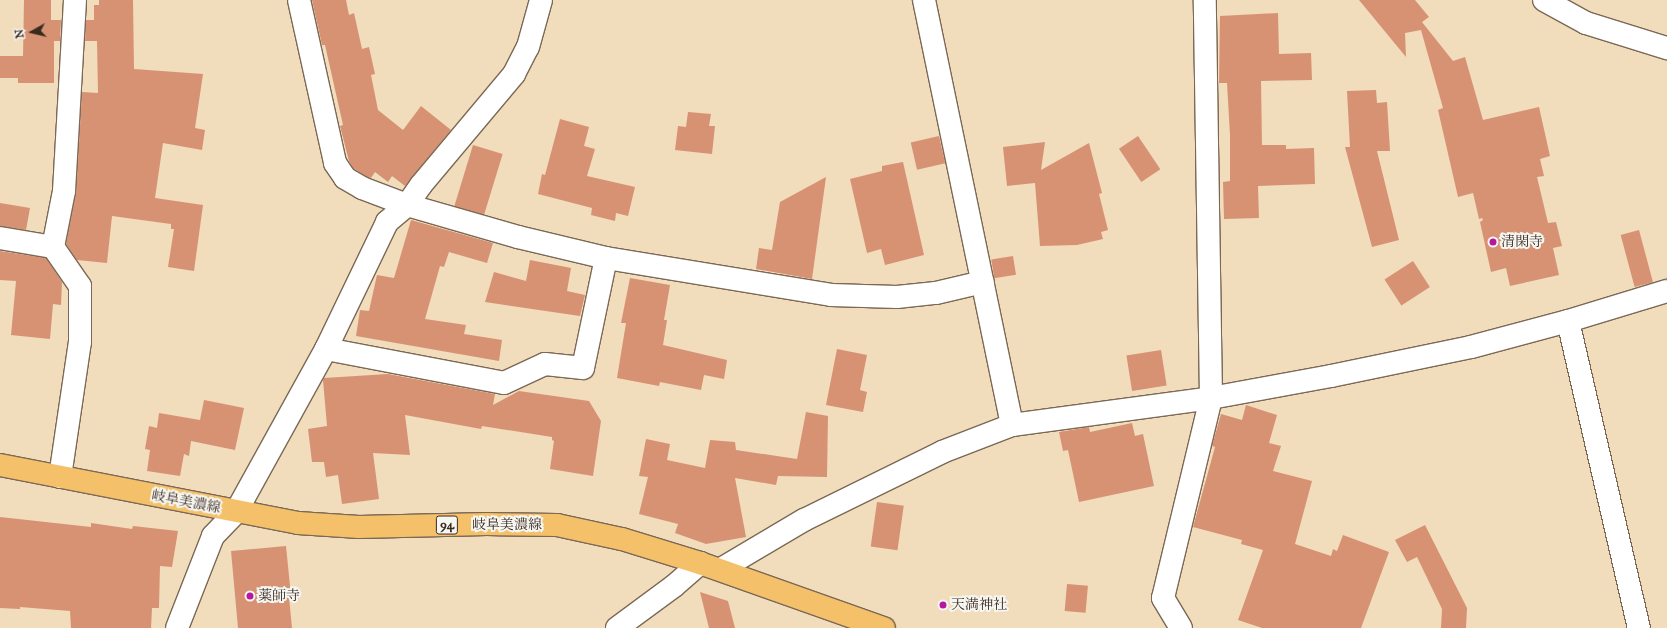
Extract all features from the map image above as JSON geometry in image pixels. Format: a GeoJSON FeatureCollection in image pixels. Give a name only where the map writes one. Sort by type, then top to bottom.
{"type":"FeatureCollection","features":[{"type":"Feature","properties":{"kind":"main road","name":"岐阜美濃線"},"geometry":{"type":"LineString","coordinates":[[0,465],[298,523],[359,527],[487,524],[557,525],[622,539],[721,569],[884,628]]}},
{"type":"Feature","properties":{"kind":"street"},"geometry":{"type":"LineString","coordinates":[[53,247],[64,191],[76,0]]}},
{"type":"Feature","properties":{"kind":"street"},"geometry":{"type":"LineString","coordinates":[[299,0],[335,162],[345,178],[362,188],[407,205],[518,237],[606,258],[831,295],[898,297],[936,293],[983,282]]}},
{"type":"Feature","properties":{"kind":"street"},"geometry":{"type":"LineString","coordinates":[[177,628],[213,536],[236,512],[326,349],[387,222],[407,205],[421,184],[514,74],[528,47],[541,0]]}},
{"type":"Feature","properties":{"kind":"street"},"geometry":{"type":"LineString","coordinates":[[924,0],[1012,425]]}},
{"type":"Feature","properties":{"kind":"street"},"geometry":{"type":"LineString","coordinates":[[1181,628],[1163,598],[1211,398],[1206,0]]}},
{"type":"Feature","properties":{"kind":"street"},"geometry":{"type":"LineString","coordinates":[[1544,0],[1586,23],[1667,48]]}},
{"type":"Feature","properties":{"kind":"street"},"geometry":{"type":"LineString","coordinates":[[0,238],[53,247],[80,286],[80,342],[60,477]]}},
{"type":"Feature","properties":{"kind":"street"},"geometry":{"type":"LineString","coordinates":[[326,349],[504,383],[545,364],[583,368],[606,258]]}},
{"type":"Feature","properties":{"kind":"street"},"geometry":{"type":"LineString","coordinates":[[721,569],[804,520],[942,452],[1012,425],[1211,398],[1331,376],[1471,347],[1568,321],[1667,291]]}},
{"type":"Feature","properties":{"kind":"street"},"geometry":{"type":"LineString","coordinates":[[1568,321],[1639,628]]}},
{"type":"Feature","properties":{"kind":"street"},"geometry":{"type":"LineString","coordinates":[[617,628],[674,586],[700,563]]}},
{"type":"Feature","properties":{"kind":"building"},"geometry":{"type":"Polygon","coordinates":[[[24,0],[51,0],[51,20],[61,20],[60,41],[54,41],[54,83],[18,83],[18,78],[0,78],[0,56],[23,56],[24,0]]]}},
{"type":"Feature","properties":{"kind":"building"},"geometry":{"type":"Polygon","coordinates":[[[99,0],[133,0],[134,69],[203,74],[195,128],[205,130],[202,150],[163,143],[155,198],[203,205],[194,271],[168,267],[174,229],[171,229],[171,224],[112,216],[107,263],[77,260],[66,244],[76,192],[82,92],[98,93],[97,41],[85,41],[86,20],[94,20],[94,5],[99,5],[99,0]]]}},
{"type":"Feature","properties":{"kind":"building"},"geometry":{"type":"Polygon","coordinates":[[[312,0],[346,0],[349,15],[354,13],[362,49],[369,47],[375,74],[371,75],[378,110],[403,130],[421,106],[451,130],[405,186],[392,176],[388,182],[375,172],[371,178],[367,177],[353,168],[349,161],[340,126],[343,125],[325,45],[322,45],[312,0]]]}},
{"type":"Feature","properties":{"kind":"building"},"geometry":{"type":"Polygon","coordinates":[[[1359,0],[1415,0],[1429,17],[1422,22],[1453,61],[1465,57],[1483,120],[1539,107],[1550,156],[1540,159],[1544,176],[1537,177],[1548,223],[1556,222],[1562,246],[1553,248],[1559,275],[1510,286],[1506,268],[1491,272],[1480,222],[1483,220],[1482,218],[1479,219],[1473,193],[1458,197],[1438,110],[1443,108],[1421,30],[1405,33],[1406,57],[1359,0]]]}},
{"type":"Feature","properties":{"kind":"building"},"geometry":{"type":"Polygon","coordinates":[[[1278,13],[1279,54],[1311,53],[1312,80],[1261,81],[1262,145],[1286,145],[1286,149],[1314,148],[1315,184],[1258,186],[1259,218],[1224,219],[1223,182],[1230,181],[1230,135],[1227,83],[1219,83],[1220,16],[1278,13]]]}},
{"type":"Feature","properties":{"kind":"building"},"geometry":{"type":"Polygon","coordinates":[[[1376,90],[1377,103],[1387,102],[1390,151],[1377,151],[1399,240],[1372,247],[1345,147],[1350,147],[1347,91],[1376,90]]]}},
{"type":"Feature","properties":{"kind":"building"},"geometry":{"type":"Polygon","coordinates":[[[688,112],[711,114],[709,126],[715,126],[712,154],[675,150],[678,126],[686,127],[688,112]]]}},
{"type":"Feature","properties":{"kind":"building"},"geometry":{"type":"Polygon","coordinates":[[[560,119],[589,127],[584,146],[595,149],[587,176],[635,187],[628,216],[616,213],[615,221],[591,215],[592,208],[538,194],[542,174],[545,175],[560,119]]]}},
{"type":"Feature","properties":{"kind":"building"},"geometry":{"type":"Polygon","coordinates":[[[939,136],[945,163],[917,170],[911,143],[939,136]]]}},
{"type":"Feature","properties":{"kind":"building"},"geometry":{"type":"Polygon","coordinates":[[[1138,136],[1160,169],[1141,182],[1119,149],[1138,136]]]}},
{"type":"Feature","properties":{"kind":"building"},"geometry":{"type":"Polygon","coordinates":[[[1045,142],[1041,170],[1089,143],[1102,193],[1099,194],[1108,230],[1101,232],[1103,239],[1077,245],[1040,246],[1035,183],[1007,186],[1003,147],[1045,142]]]}},
{"type":"Feature","properties":{"kind":"building"},"geometry":{"type":"Polygon","coordinates":[[[473,145],[503,154],[484,215],[454,206],[473,145]]]}},
{"type":"Feature","properties":{"kind":"building"},"geometry":{"type":"Polygon","coordinates":[[[903,162],[924,255],[885,265],[881,249],[867,253],[850,179],[882,171],[882,166],[903,162]]]}},
{"type":"Feature","properties":{"kind":"building"},"geometry":{"type":"Polygon","coordinates":[[[826,177],[812,279],[756,269],[759,248],[772,250],[780,202],[826,177]]]}},
{"type":"Feature","properties":{"kind":"building"},"geometry":{"type":"Polygon","coordinates":[[[0,203],[30,208],[26,230],[0,226],[0,203]]]}},
{"type":"Feature","properties":{"kind":"building"},"geometry":{"type":"Polygon","coordinates":[[[411,220],[493,243],[487,263],[449,252],[444,267],[440,266],[425,319],[466,325],[464,334],[502,340],[499,361],[356,336],[360,310],[369,311],[377,275],[394,278],[411,220]]]}},
{"type":"Feature","properties":{"kind":"building"},"geometry":{"type":"Polygon","coordinates":[[[1639,230],[1653,282],[1635,287],[1621,235],[1639,230]]]}},
{"type":"Feature","properties":{"kind":"building"},"geometry":{"type":"Polygon","coordinates":[[[0,251],[46,258],[62,282],[61,305],[53,304],[50,339],[11,335],[16,281],[0,280],[0,251]]]}},
{"type":"Feature","properties":{"kind":"building"},"geometry":{"type":"Polygon","coordinates":[[[1013,256],[1016,275],[994,278],[991,259],[1013,256]]]}},
{"type":"Feature","properties":{"kind":"building"},"geometry":{"type":"Polygon","coordinates":[[[530,260],[571,268],[567,291],[585,295],[580,316],[485,302],[494,272],[526,281],[530,260]]]}},
{"type":"Feature","properties":{"kind":"building"},"geometry":{"type":"Polygon","coordinates":[[[1413,261],[1430,287],[1401,306],[1384,280],[1413,261]]]}},
{"type":"Feature","properties":{"kind":"building"},"geometry":{"type":"Polygon","coordinates":[[[630,278],[670,285],[664,320],[667,320],[663,345],[727,360],[724,379],[704,375],[701,390],[660,382],[659,386],[617,378],[626,323],[621,323],[630,278]]]}},
{"type":"Feature","properties":{"kind":"building"},"geometry":{"type":"Polygon","coordinates":[[[837,349],[867,355],[860,390],[867,392],[863,412],[826,405],[837,349]]]}},
{"type":"Feature","properties":{"kind":"building"},"geometry":{"type":"Polygon","coordinates":[[[1161,350],[1167,386],[1132,391],[1126,355],[1161,350]]]}},
{"type":"Feature","properties":{"kind":"building"},"geometry":{"type":"Polygon","coordinates":[[[388,374],[495,394],[493,405],[519,391],[589,401],[601,421],[593,476],[550,469],[554,441],[552,440],[552,437],[482,426],[481,429],[405,415],[410,455],[373,453],[379,499],[342,504],[338,475],[326,477],[324,462],[312,462],[308,429],[327,426],[323,380],[324,378],[388,374]]]}},
{"type":"Feature","properties":{"kind":"building"},"geometry":{"type":"Polygon","coordinates":[[[204,400],[244,408],[235,450],[191,441],[189,456],[184,454],[180,476],[147,471],[150,450],[145,449],[149,426],[157,428],[159,413],[200,420],[204,400]]]}},
{"type":"Feature","properties":{"kind":"building"},"geometry":{"type":"Polygon","coordinates":[[[1246,405],[1277,415],[1269,443],[1281,446],[1273,471],[1312,481],[1295,544],[1331,556],[1333,549],[1337,551],[1343,535],[1389,552],[1361,628],[1262,628],[1238,620],[1263,550],[1241,544],[1242,540],[1193,527],[1215,447],[1212,446],[1221,414],[1242,420],[1246,405]]]}},
{"type":"Feature","properties":{"kind":"building"},"geometry":{"type":"Polygon","coordinates":[[[806,412],[828,416],[827,477],[778,476],[776,485],[735,478],[746,537],[706,544],[675,533],[678,524],[639,514],[648,477],[639,476],[646,439],[670,444],[667,460],[705,468],[710,440],[735,442],[736,450],[797,459],[806,412]]]}},
{"type":"Feature","properties":{"kind":"building"},"geometry":{"type":"Polygon","coordinates":[[[1132,423],[1135,436],[1143,434],[1154,486],[1079,502],[1068,450],[1063,451],[1059,432],[1089,427],[1090,432],[1132,423]]]}},
{"type":"Feature","properties":{"kind":"building"},"geometry":{"type":"Polygon","coordinates":[[[877,502],[904,506],[897,550],[871,547],[877,502]]]}},
{"type":"Feature","properties":{"kind":"building"},"geometry":{"type":"Polygon","coordinates":[[[0,517],[91,527],[91,523],[132,529],[133,526],[178,531],[172,567],[160,566],[159,608],[152,608],[151,628],[71,628],[70,611],[20,607],[20,609],[0,608],[0,517]]]}},
{"type":"Feature","properties":{"kind":"building"},"geometry":{"type":"Polygon","coordinates":[[[1425,525],[1467,608],[1466,628],[1441,628],[1442,609],[1417,557],[1407,562],[1395,540],[1425,525]]]}},
{"type":"Feature","properties":{"kind":"building"},"geometry":{"type":"Polygon","coordinates":[[[286,546],[291,596],[289,597],[292,628],[238,628],[231,551],[286,546]]]}},
{"type":"Feature","properties":{"kind":"building"},"geometry":{"type":"Polygon","coordinates":[[[1067,584],[1088,586],[1086,613],[1065,611],[1067,584]]]}},
{"type":"Feature","properties":{"kind":"building"},"geometry":{"type":"Polygon","coordinates":[[[700,592],[728,601],[735,628],[709,628],[700,592]]]}},
{"type":"Feature","properties":{"kind":"place","name":"清閑寺"},"geometry":{"type":"Point","coordinates":[1493,242]}},
{"type":"Feature","properties":{"kind":"place","name":"薬師寺"},"geometry":{"type":"Point","coordinates":[250,596]}},
{"type":"Feature","properties":{"kind":"place","name":"天満神社"},"geometry":{"type":"Point","coordinates":[943,605]}}]}
